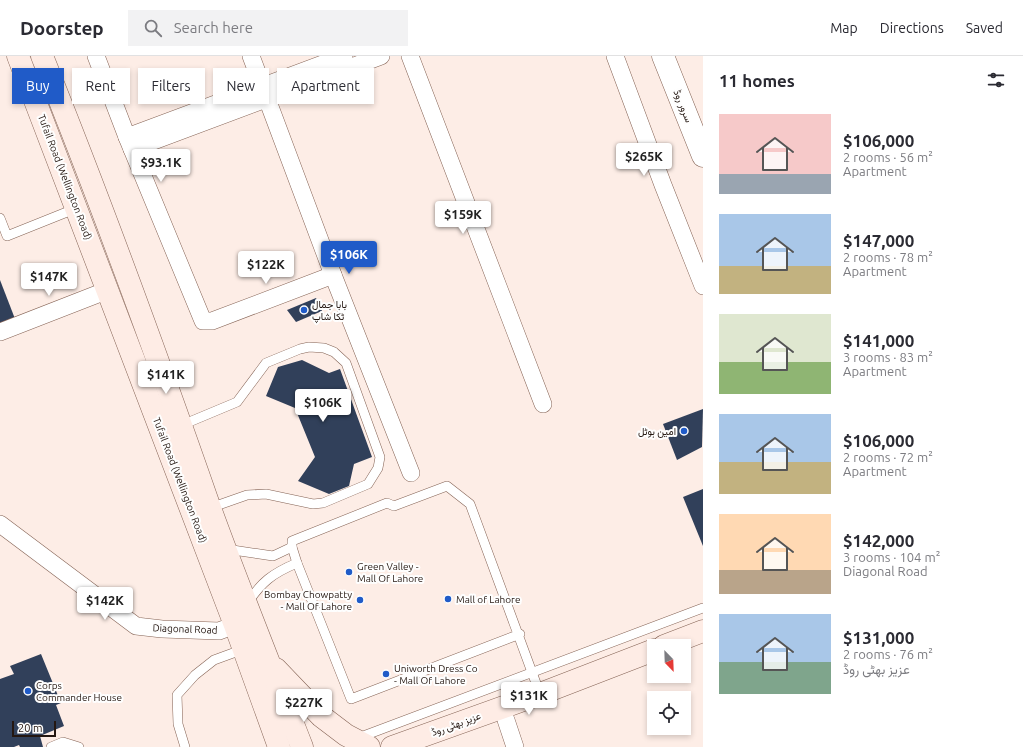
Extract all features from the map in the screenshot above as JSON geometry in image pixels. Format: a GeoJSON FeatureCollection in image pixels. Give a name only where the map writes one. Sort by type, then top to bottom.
{"type":"FeatureCollection","features":[{"type":"Feature","properties":{"kind":"main road","name":"Tufail Road (Wellington Road)"},"geometry":{"type":"LineString","coordinates":[[18,56],[235,624],[274,741]]}},
{"type":"Feature","properties":{"kind":"main road","name":"Tufail Road (Wellington Road)"},"geometry":{"type":"LineString","coordinates":[[42,56],[87,169],[182,426],[210,508],[302,747]]}},
{"type":"Feature","properties":{"kind":"main road"},"geometry":{"type":"LineString","coordinates":[[682,639],[703,631]]}},
{"type":"Feature","properties":{"kind":"main road"},"geometry":{"type":"LineString","coordinates":[[691,648],[703,644]]}},
{"type":"Feature","properties":{"kind":"main road","name":"عزیز بھٹی روڈ"},"geometry":{"type":"LineString","coordinates":[[392,747],[540,694],[647,653]]}},
{"type":"Feature","properties":{"kind":"main road"},"geometry":{"type":"LineString","coordinates":[[268,661],[321,716],[362,743]]}},
{"type":"Feature","properties":{"kind":"main road","name":"عزیز بھٹی روڈ"},"geometry":{"type":"LineString","coordinates":[[432,747],[647,666]]}},
{"type":"Feature","properties":{"kind":"street"},"geometry":{"type":"LineString","coordinates":[[96,56],[129,143],[203,321],[212,321],[333,275]]}},
{"type":"Feature","properties":{"kind":"street"},"geometry":{"type":"LineString","coordinates":[[251,56],[256,68]]}},
{"type":"Feature","properties":{"kind":"street"},"geometry":{"type":"LineString","coordinates":[[269,91],[344,56]]}},
{"type":"Feature","properties":{"kind":"street"},"geometry":{"type":"LineString","coordinates":[[269,92],[381,56]]}},
{"type":"Feature","properties":{"kind":"street"},"geometry":{"type":"LineString","coordinates":[[410,56],[543,404]]}},
{"type":"Feature","properties":{"kind":"street"},"geometry":{"type":"LineString","coordinates":[[615,56],[663,185],[703,286]]}},
{"type":"Feature","properties":{"kind":"street","name":"سرور روڈ"},"geometry":{"type":"LineString","coordinates":[[663,56],[698,126],[703,156]]}},
{"type":"Feature","properties":{"kind":"street"},"geometry":{"type":"LineString","coordinates":[[129,143],[235,104]]}},
{"type":"Feature","properties":{"kind":"street"},"geometry":{"type":"LineString","coordinates":[[269,104],[333,275],[411,473]]}},
{"type":"Feature","properties":{"kind":"street"},"geometry":{"type":"LineString","coordinates":[[0,332],[108,290]]}},
{"type":"Feature","properties":{"kind":"street","name":"Diagonal Road"},"geometry":{"type":"LineString","coordinates":[[0,524],[136,626],[162,629],[219,631],[235,624]]}},
{"type":"Feature","properties":{"kind":"street"},"geometry":{"type":"LineString","coordinates":[[506,720],[515,747]]}},
{"type":"Feature","properties":{"kind":"lane"},"geometry":{"type":"LineString","coordinates":[[0,218],[7,236],[77,208]]}},
{"type":"Feature","properties":{"kind":"lane"},"geometry":{"type":"LineString","coordinates":[[182,426],[237,402],[266,363],[310,347],[324,348],[334,352],[346,363],[380,456],[378,468],[368,484],[323,504],[313,504],[266,494],[247,495],[210,508]]}},
{"type":"Feature","properties":{"kind":"lane"},"geometry":{"type":"LineString","coordinates":[[520,634],[351,699],[297,563],[292,547],[292,541],[387,502],[394,506],[447,486],[470,504],[520,634],[531,672],[540,694]]}},
{"type":"Feature","properties":{"kind":"lane"},"geometry":{"type":"LineString","coordinates":[[226,549],[273,556],[292,547]]}},
{"type":"Feature","properties":{"kind":"lane"},"geometry":{"type":"LineString","coordinates":[[273,556],[279,570]]}},
{"type":"Feature","properties":{"kind":"lane"},"geometry":{"type":"LineString","coordinates":[[247,604],[265,581],[279,570],[297,563]]}},
{"type":"Feature","properties":{"kind":"lane"},"geometry":{"type":"LineString","coordinates":[[362,743],[531,672],[703,608]]}},
{"type":"Feature","properties":{"kind":"lane"},"geometry":{"type":"LineString","coordinates":[[185,747],[178,724],[177,695],[195,676],[214,660],[244,649]]}},
{"type":"Feature","properties":{"kind":"lane"},"geometry":{"type":"LineString","coordinates":[[51,747],[63,742],[79,747]]}},
{"type":"Feature","properties":{"kind":"building"},"geometry":{"type":"Polygon","coordinates":[[[0,280],[17,324],[0,331],[0,280]]]}},
{"type":"Feature","properties":{"kind":"building","name":"بابا جمال ٹکا شاپ"},"geometry":{"type":"Polygon","coordinates":[[[316,298],[322,311],[296,322],[287,310],[316,298]]]}},
{"type":"Feature","properties":{"kind":"building"},"geometry":{"type":"Polygon","coordinates":[[[302,360],[329,373],[340,369],[372,457],[354,464],[349,486],[329,494],[298,481],[315,457],[295,408],[266,396],[278,367],[302,360]]]}},
{"type":"Feature","properties":{"kind":"building","name":"امین ہوٹل"},"geometry":{"type":"Polygon","coordinates":[[[703,409],[702,447],[677,460],[663,424],[703,409]]]}},
{"type":"Feature","properties":{"kind":"building"},"geometry":{"type":"Polygon","coordinates":[[[703,489],[703,546],[683,497],[703,489]]]}},
{"type":"Feature","properties":{"kind":"building","name":"Corps Commander House"},"geometry":{"type":"Polygon","coordinates":[[[41,654],[61,703],[56,705],[64,726],[40,736],[43,747],[20,747],[19,745],[14,747],[0,747],[0,679],[14,674],[10,666],[41,654]]]}},
{"type":"Feature","properties":{"kind":"place","name":"بابا جمال ٹکا شاپ"},"geometry":{"type":"Point","coordinates":[304,310]}},
{"type":"Feature","properties":{"kind":"place","name":"امین ہوٹل"},"geometry":{"type":"Point","coordinates":[684,431]}},
{"type":"Feature","properties":{"kind":"place","name":"Green Valley - Mall Of Lahore"},"geometry":{"type":"Point","coordinates":[349,572]}},
{"type":"Feature","properties":{"kind":"place","name":"Mall of Lahore"},"geometry":{"type":"Point","coordinates":[448,599]}},
{"type":"Feature","properties":{"kind":"place","name":"Bombay Chowpatty - Mall Of Lahore"},"geometry":{"type":"Point","coordinates":[360,600]}},
{"type":"Feature","properties":{"kind":"place","name":"Uniworth Dress Co - Mall Of Lahore"},"geometry":{"type":"Point","coordinates":[386,674]}},
{"type":"Feature","properties":{"kind":"place","name":"Corps Commander House"},"geometry":{"type":"Point","coordinates":[28,691]}}]}
